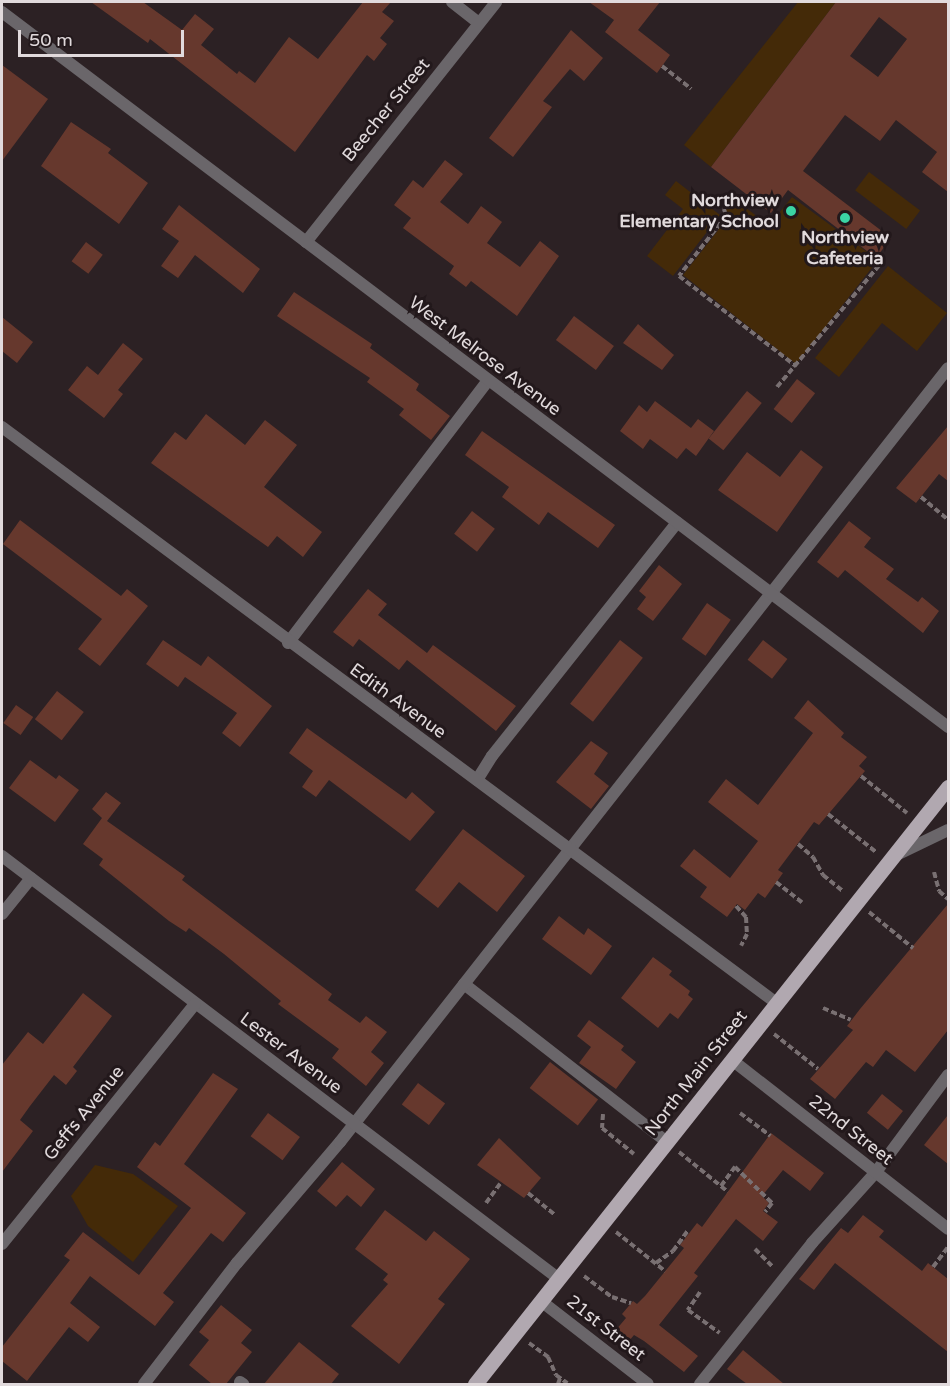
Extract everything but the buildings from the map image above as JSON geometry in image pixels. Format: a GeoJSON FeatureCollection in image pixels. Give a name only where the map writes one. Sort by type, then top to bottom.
{"type":"FeatureCollection","features":[{"type":"Feature","properties":{"kind":"main road","name":"North Main Street"},"geometry":{"type":"LineString","coordinates":[[475,1384],[732,1060],[775,1002],[948,787]]}},
{"type":"Feature","properties":{"kind":"street"},"geometry":{"type":"LineString","coordinates":[[452,2],[479,22]]}},
{"type":"Feature","properties":{"kind":"street","name":"Beecher Street"},"geometry":{"type":"LineString","coordinates":[[306,242],[496,2]]}},
{"type":"Feature","properties":{"kind":"street","name":"West Melrose Avenue"},"geometry":{"type":"LineString","coordinates":[[2,12],[948,727]]}},
{"type":"Feature","properties":{"kind":"street"},"geometry":{"type":"LineString","coordinates":[[144,1384],[237,1263],[355,1124],[569,848],[948,368]]}},
{"type":"Feature","properties":{"kind":"street"},"geometry":{"type":"LineString","coordinates":[[288,643],[488,380]]}},
{"type":"Feature","properties":{"kind":"street","name":"Edith Avenue"},"geometry":{"type":"LineString","coordinates":[[2,427],[288,643],[477,780],[775,1002]]}},
{"type":"Feature","properties":{"kind":"street"},"geometry":{"type":"LineString","coordinates":[[477,780],[492,756],[677,523]]}},
{"type":"Feature","properties":{"kind":"street"},"geometry":{"type":"LineString","coordinates":[[891,859],[948,830]]}},
{"type":"Feature","properties":{"kind":"street","name":"Lester Avenue"},"geometry":{"type":"LineString","coordinates":[[2,856],[559,1279]]}},
{"type":"Feature","properties":{"kind":"street"},"geometry":{"type":"LineString","coordinates":[[2,914],[31,878]]}},
{"type":"Feature","properties":{"kind":"street"},"geometry":{"type":"LineString","coordinates":[[464,984],[667,1142]]}},
{"type":"Feature","properties":{"kind":"street","name":"Geffs Avenue"},"geometry":{"type":"LineString","coordinates":[[2,1244],[195,1004]]}},
{"type":"Feature","properties":{"kind":"street","name":"22nd Street"},"geometry":{"type":"LineString","coordinates":[[732,1060],[948,1229]]}},
{"type":"Feature","properties":{"kind":"street"},"geometry":{"type":"LineString","coordinates":[[700,1384],[812,1243],[876,1172],[948,1075]]}},
{"type":"Feature","properties":{"kind":"street","name":"21st Street"},"geometry":{"type":"LineString","coordinates":[[541,1301],[648,1384]]}},
{"type":"Feature","properties":{"kind":"path"},"geometry":{"type":"LineString","coordinates":[[662,66],[691,89]]}},
{"type":"Feature","properties":{"kind":"path"},"geometry":{"type":"LineString","coordinates":[[735,195],[724,209],[726,216],[679,276],[796,366]]}},
{"type":"Feature","properties":{"kind":"path"},"geometry":{"type":"LineString","coordinates":[[777,387],[882,262]]}},
{"type":"Feature","properties":{"kind":"path"},"geometry":{"type":"LineString","coordinates":[[921,497],[948,520]]}},
{"type":"Feature","properties":{"kind":"path"},"geometry":{"type":"LineString","coordinates":[[861,776],[920,822]]}},
{"type":"Feature","properties":{"kind":"path"},"geometry":{"type":"LineString","coordinates":[[828,814],[891,859]]}},
{"type":"Feature","properties":{"kind":"path"},"geometry":{"type":"LineString","coordinates":[[798,844],[813,857],[823,875],[913,948]]}},
{"type":"Feature","properties":{"kind":"path"},"geometry":{"type":"LineString","coordinates":[[934,872],[939,891],[948,899]]}},
{"type":"Feature","properties":{"kind":"path"},"geometry":{"type":"LineString","coordinates":[[776,882],[802,902]]}},
{"type":"Feature","properties":{"kind":"path"},"geometry":{"type":"LineString","coordinates":[[736,906],[746,917],[747,934],[741,946]]}},
{"type":"Feature","properties":{"kind":"path"},"geometry":{"type":"LineString","coordinates":[[823,1008],[851,1020]]}},
{"type":"Feature","properties":{"kind":"path"},"geometry":{"type":"LineString","coordinates":[[759,1023],[818,1069]]}},
{"type":"Feature","properties":{"kind":"path"},"geometry":{"type":"LineString","coordinates":[[603,1111],[602,1128],[648,1166]]}},
{"type":"Feature","properties":{"kind":"path"},"geometry":{"type":"LineString","coordinates":[[740,1113],[770,1136]]}},
{"type":"Feature","properties":{"kind":"path"},"geometry":{"type":"LineString","coordinates":[[721,1186],[735,1167],[754,1182],[756,1190],[772,1203],[765,1212]]}},
{"type":"Feature","properties":{"kind":"path"},"geometry":{"type":"LineString","coordinates":[[698,1168],[728,1192]]}},
{"type":"Feature","properties":{"kind":"path"},"geometry":{"type":"LineString","coordinates":[[750,1187],[754,1182]]}},
{"type":"Feature","properties":{"kind":"path"},"geometry":{"type":"LineString","coordinates":[[476,1216],[500,1184]]}},
{"type":"Feature","properties":{"kind":"path"},"geometry":{"type":"LineString","coordinates":[[528,1193],[555,1215]]}},
{"type":"Feature","properties":{"kind":"path"},"geometry":{"type":"LineString","coordinates":[[656,1263],[673,1251],[688,1230]]}},
{"type":"Feature","properties":{"kind":"path"},"geometry":{"type":"LineString","coordinates":[[636,1247],[665,1271]]}},
{"type":"Feature","properties":{"kind":"path"},"geometry":{"type":"LineString","coordinates":[[933,1267],[948,1247]]}},
{"type":"Feature","properties":{"kind":"path"},"geometry":{"type":"LineString","coordinates":[[755,1248],[773,1269]]}},
{"type":"Feature","properties":{"kind":"path"},"geometry":{"type":"LineString","coordinates":[[602,1289],[631,1303]]}},
{"type":"Feature","properties":{"kind":"path"},"geometry":{"type":"LineString","coordinates":[[700,1292],[688,1310],[718,1334],[730,1329]]}},
{"type":"Feature","properties":{"kind":"path"},"geometry":{"type":"LineString","coordinates":[[516,1333],[548,1358],[560,1378],[567,1383]]}},
{"type":"Feature","properties":{"kind":"path"},"geometry":{"type":"LineString","coordinates":[[558,1384],[560,1378]]}},
{"type":"Feature","properties":{"kind":"shaded area"},"geometry":{"type":"Polygon","coordinates":[[[798,2],[836,2],[711,167],[684,145],[798,2]]]}},
{"type":"Feature","properties":{"kind":"shaded area"},"geometry":{"type":"Polygon","coordinates":[[[869,172],[920,211],[906,229],[855,190],[869,172]]]}},
{"type":"Feature","properties":{"kind":"shaded area"},"geometry":{"type":"Polygon","coordinates":[[[676,181],[720,215],[673,276],[647,256],[683,209],[665,195],[676,181]]]}},
{"type":"Feature","properties":{"kind":"shaded area"},"geometry":{"type":"Polygon","coordinates":[[[792,197],[878,260],[796,364],[683,275],[730,215],[725,210],[734,199],[762,220],[775,218],[792,197]]]}},
{"type":"Feature","properties":{"kind":"shaded area"},"geometry":{"type":"Polygon","coordinates":[[[888,266],[947,313],[917,351],[882,323],[839,377],[815,358],[888,266]]]}},
{"type":"Feature","properties":{"kind":"shaded area"},"geometry":{"type":"Polygon","coordinates":[[[95,1165],[133,1174],[178,1206],[133,1262],[88,1226],[71,1196],[95,1165]]]}},
{"type":"Feature","properties":{"kind":"place","name":"Northview Elementary School"},"geometry":{"type":"Point","coordinates":[791,211]}},
{"type":"Feature","properties":{"kind":"place","name":"Northview Cafeteria"},"geometry":{"type":"Point","coordinates":[845,218]}}]}
